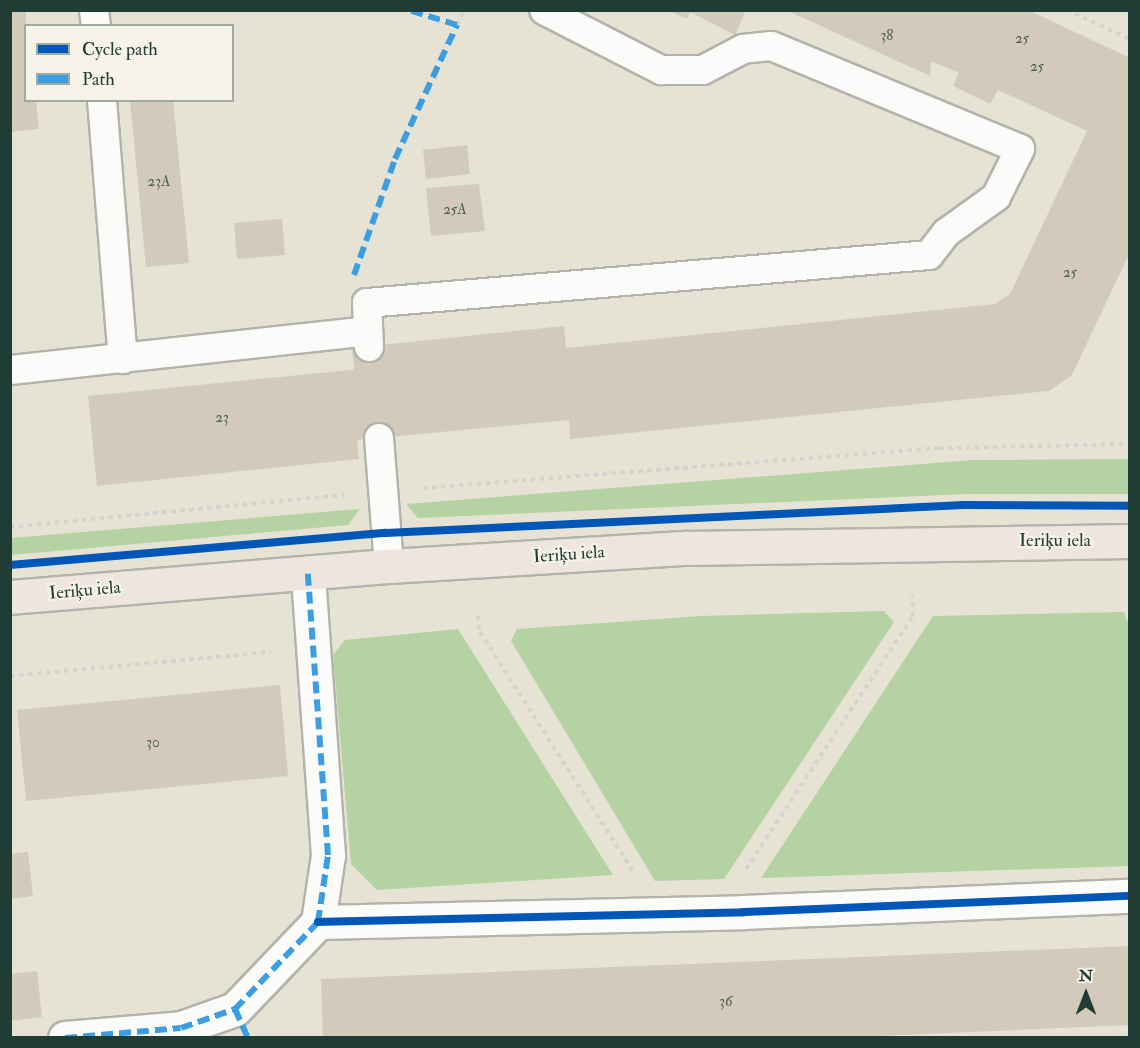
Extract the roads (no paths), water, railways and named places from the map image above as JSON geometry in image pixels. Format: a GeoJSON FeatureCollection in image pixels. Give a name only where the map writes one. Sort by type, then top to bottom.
{"type":"FeatureCollection","features":[{"type":"Feature","properties":{"kind":"main road","name":"Ieriķu iela"},"geometry":{"type":"LineString","coordinates":[[10,597],[389,566],[686,548],[1130,541]]}},
{"type":"Feature","properties":{"kind":"street"},"geometry":{"type":"LineString","coordinates":[[65,1038],[181,1028],[235,1009],[318,922],[328,855],[316,641],[308,573]]}},
{"type":"Feature","properties":{"kind":"street"},"geometry":{"type":"LineString","coordinates":[[318,922],[743,912],[1130,896]]}},
{"type":"Feature","properties":{"kind":"lane"},"geometry":{"type":"LineString","coordinates":[[10,370],[368,339],[367,303],[929,255],[946,233],[996,197],[1020,148],[771,46],[743,49],[703,70],[661,70],[544,10]]}},
{"type":"Feature","properties":{"kind":"lane"},"geometry":{"type":"LineString","coordinates":[[102,102],[123,359]]}},
{"type":"Feature","properties":{"kind":"lane"},"geometry":{"type":"LineString","coordinates":[[379,438],[389,566]]}}]}
